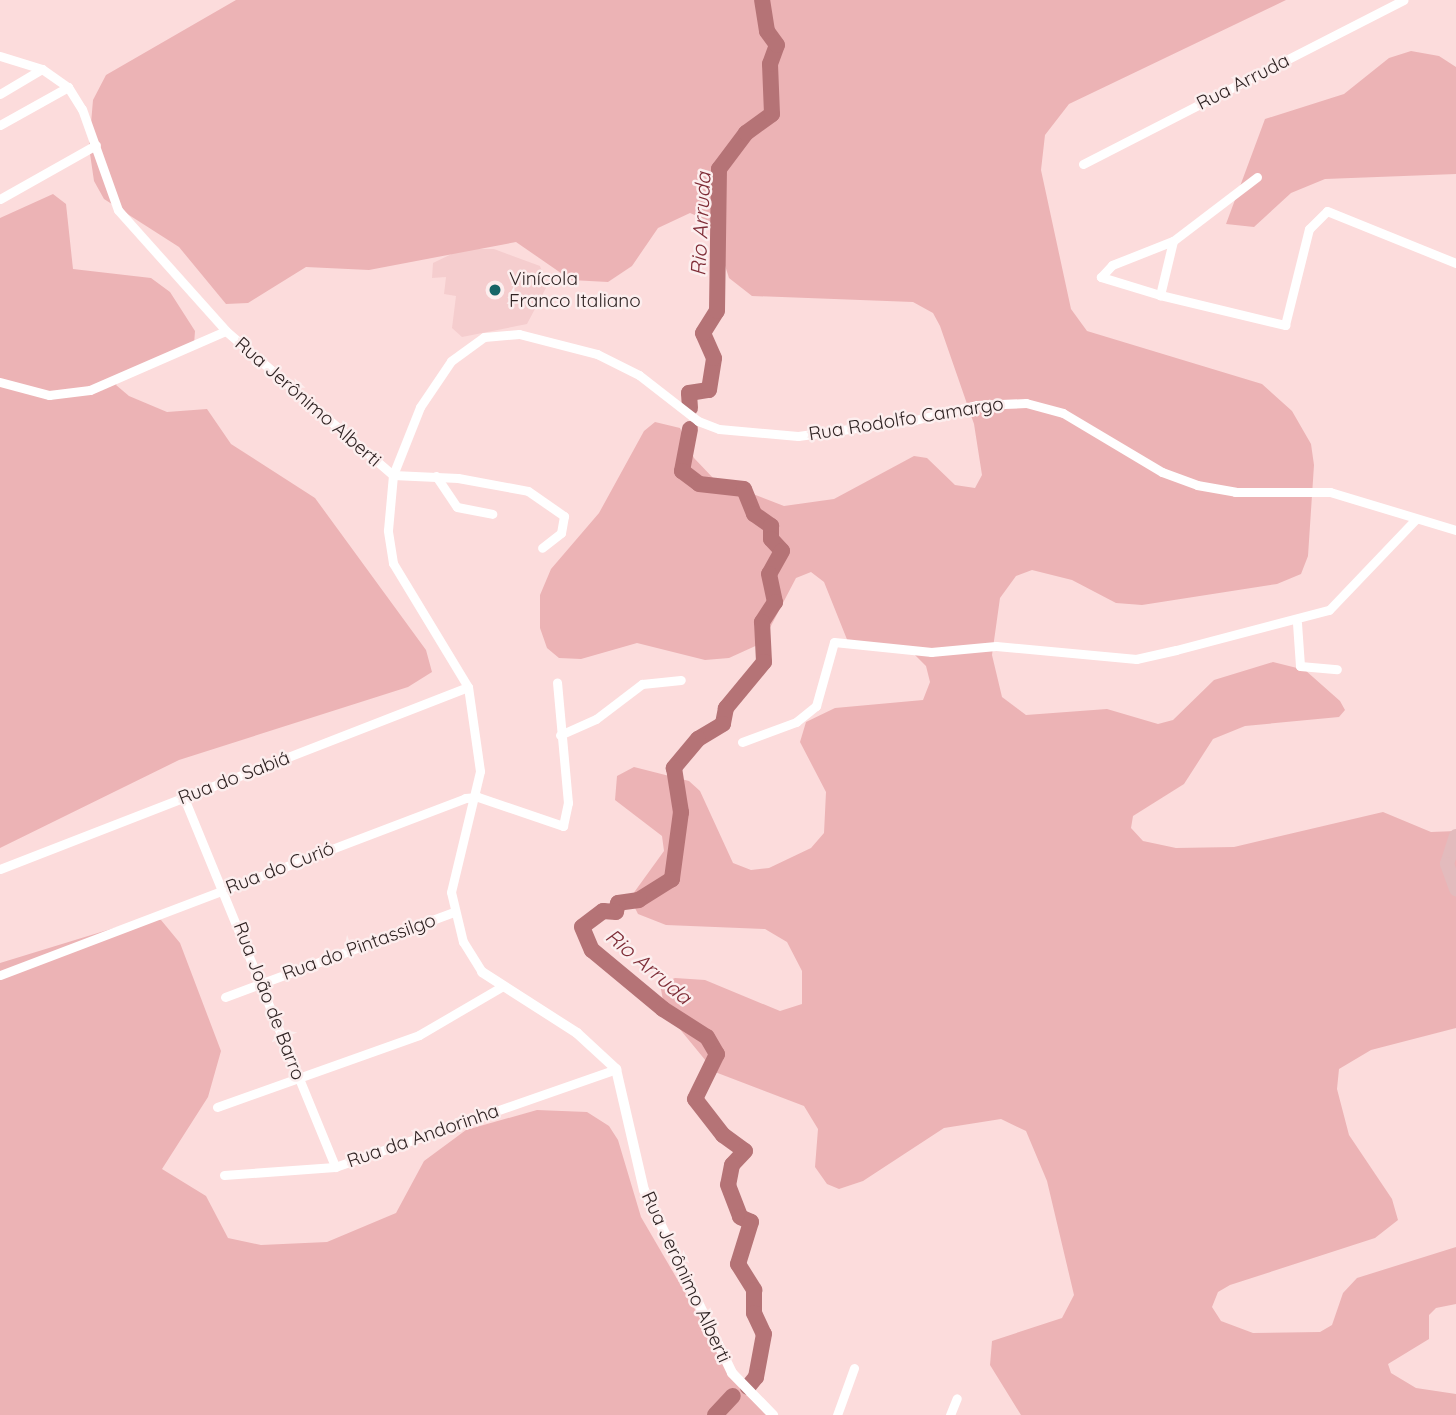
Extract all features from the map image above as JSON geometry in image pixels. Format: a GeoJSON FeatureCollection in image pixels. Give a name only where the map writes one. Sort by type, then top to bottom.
{"type":"FeatureCollection","features":[{"type":"Feature","properties":{"kind":"main road"},"geometry":{"type":"LineString","coordinates":[[1456,836],[1447,864],[1456,889]]}},
{"type":"Feature","properties":{"kind":"street","name":"Rua Arruda"},"geometry":{"type":"LineString","coordinates":[[1083,164],[1403,0]]}},
{"type":"Feature","properties":{"kind":"street","name":"Rua Jerônimo Alberti"},"geometry":{"type":"LineString","coordinates":[[0,56],[42,69],[68,87],[96,145],[118,210],[226,331],[393,475],[388,530],[393,563],[468,688],[480,771],[478,797],[456,869],[454,912],[463,942],[482,972],[577,1033],[616,1069],[644,1190],[732,1373],[773,1415]]}},
{"type":"Feature","properties":{"kind":"street"},"geometry":{"type":"LineString","coordinates":[[0,93],[42,69]]}},
{"type":"Feature","properties":{"kind":"street"},"geometry":{"type":"LineString","coordinates":[[0,125],[68,87]]}},
{"type":"Feature","properties":{"kind":"street"},"geometry":{"type":"LineString","coordinates":[[0,199],[96,145]]}},
{"type":"Feature","properties":{"kind":"street"},"geometry":{"type":"LineString","coordinates":[[1257,177],[1173,242],[1112,265],[1101,277],[1160,295],[1285,325],[1309,229],[1327,211],[1456,263]]}},
{"type":"Feature","properties":{"kind":"street"},"geometry":{"type":"LineString","coordinates":[[1160,295],[1173,242]]}},
{"type":"Feature","properties":{"kind":"street"},"geometry":{"type":"LineString","coordinates":[[0,382],[49,395],[90,390],[226,331]]}},
{"type":"Feature","properties":{"kind":"street","name":"Rua Rodolfo Camargo"},"geometry":{"type":"LineString","coordinates":[[393,475],[432,383],[468,346],[505,333],[617,362],[683,411],[719,429],[798,436],[915,420],[977,405],[1026,403],[1063,412],[1162,472],[1197,485],[1235,492],[1330,492],[1456,530]]}},
{"type":"Feature","properties":{"kind":"street"},"geometry":{"type":"LineString","coordinates":[[393,475],[436,476],[515,486],[545,499],[558,508],[565,524],[542,548]]}},
{"type":"Feature","properties":{"kind":"street"},"geometry":{"type":"LineString","coordinates":[[436,476],[457,507],[492,514]]}},
{"type":"Feature","properties":{"kind":"street"},"geometry":{"type":"LineString","coordinates":[[742,742],[796,722],[816,706],[834,642],[931,652],[996,646],[1136,659],[1297,623],[1329,610],[1416,519]]}},
{"type":"Feature","properties":{"kind":"street"},"geometry":{"type":"LineString","coordinates":[[1297,623],[1300,666],[1337,670]]}},
{"type":"Feature","properties":{"kind":"street"},"geometry":{"type":"LineString","coordinates":[[560,735],[596,719],[642,684],[681,680]]}},
{"type":"Feature","properties":{"kind":"street"},"geometry":{"type":"LineString","coordinates":[[478,797],[563,826],[568,803],[557,683]]}},
{"type":"Feature","properties":{"kind":"street","name":"Rua do Sabiá"},"geometry":{"type":"LineString","coordinates":[[0,869],[468,688]]}},
{"type":"Feature","properties":{"kind":"street","name":"Rua do Curió"},"geometry":{"type":"LineString","coordinates":[[0,975],[225,888],[478,797]]}},
{"type":"Feature","properties":{"kind":"street","name":"Rua João de Barro"},"geometry":{"type":"LineString","coordinates":[[184,798],[225,888],[335,1167]]}},
{"type":"Feature","properties":{"kind":"street","name":"Rua do Pintassilgo"},"geometry":{"type":"LineString","coordinates":[[225,997],[454,912]]}},
{"type":"Feature","properties":{"kind":"street"},"geometry":{"type":"LineString","coordinates":[[217,1107],[419,1035],[503,986]]}},
{"type":"Feature","properties":{"kind":"street","name":"Rua da Andorinha"},"geometry":{"type":"LineString","coordinates":[[224,1175],[335,1167],[616,1069]]}},
{"type":"Feature","properties":{"kind":"street"},"geometry":{"type":"LineString","coordinates":[[837,1415],[854,1368]]}},
{"type":"Feature","properties":{"kind":"street"},"geometry":{"type":"LineString","coordinates":[[950,1415],[957,1398]]}},
{"type":"Feature","properties":{"kind":"shaded area"},"geometry":{"type":"Polygon","coordinates":[[[236,0],[1286,0],[1069,104],[1045,135],[1041,170],[1071,309],[1087,331],[1262,384],[1292,411],[1311,444],[1314,465],[1308,556],[1301,574],[1277,584],[1142,605],[1116,603],[1072,580],[1032,570],[1016,576],[1000,598],[992,655],[1002,697],[1026,715],[1107,709],[1158,724],[1173,720],[1214,680],[1273,662],[1305,670],[1340,701],[1345,710],[1339,717],[1245,726],[1213,739],[1184,784],[1133,816],[1131,828],[1143,841],[1176,848],[1234,847],[1383,812],[1431,832],[1456,831],[1456,1028],[1371,1050],[1339,1069],[1337,1089],[1349,1135],[1392,1199],[1398,1220],[1375,1238],[1230,1285],[1218,1292],[1212,1307],[1221,1321],[1253,1333],[1320,1332],[1332,1325],[1343,1293],[1357,1278],[1456,1247],[1456,1304],[1436,1308],[1429,1315],[1429,1339],[1388,1364],[1391,1373],[1416,1388],[1456,1394],[1456,1415],[1021,1415],[990,1365],[992,1341],[1062,1318],[1074,1295],[1047,1181],[1026,1131],[1001,1119],[944,1128],[863,1181],[839,1189],[827,1184],[815,1167],[818,1129],[804,1106],[715,1072],[665,1011],[660,984],[675,978],[705,980],[780,1011],[802,1004],[802,971],[787,942],[765,929],[666,925],[638,914],[630,898],[664,851],[662,836],[615,800],[617,776],[634,767],[689,781],[700,791],[733,863],[751,870],[769,868],[811,848],[824,833],[826,792],[800,742],[806,722],[835,708],[923,700],[930,682],[926,666],[914,654],[850,647],[824,582],[811,572],[796,578],[762,643],[729,658],[705,660],[637,643],[581,659],[559,658],[547,648],[540,628],[540,595],[551,569],[599,513],[644,431],[655,422],[680,428],[694,458],[714,479],[784,506],[834,499],[914,456],[927,458],[955,485],[975,488],[982,475],[974,424],[940,326],[933,313],[913,302],[752,296],[729,278],[711,222],[690,213],[658,228],[632,266],[608,282],[571,280],[516,242],[369,270],[306,267],[248,303],[226,304],[179,247],[104,199],[94,181],[89,147],[93,100],[106,75],[236,0]]]}},
{"type":"Feature","properties":{"kind":"shaded area"},"geometry":{"type":"Polygon","coordinates":[[[1411,51],[1439,56],[1456,67],[1456,174],[1325,179],[1291,193],[1254,227],[1226,224],[1265,119],[1344,94],[1389,58],[1411,51]]]}},
{"type":"Feature","properties":{"kind":"shaded area"},"geometry":{"type":"Polygon","coordinates":[[[53,194],[66,204],[73,269],[151,278],[170,292],[195,331],[194,345],[121,377],[116,385],[129,396],[167,412],[207,409],[231,444],[315,498],[426,650],[432,672],[408,687],[179,760],[0,848],[0,218],[53,194]]]}},
{"type":"Feature","properties":{"kind":"shaded area","name":"Vinícola Franco Italiano"},"geometry":{"type":"Polygon","coordinates":[[[462,249],[494,249],[540,266],[547,286],[527,324],[462,337],[452,328],[456,296],[444,294],[446,277],[432,278],[433,263],[462,249]]]}},
{"type":"Feature","properties":{"kind":"shaded area"},"geometry":{"type":"Polygon","coordinates":[[[150,917],[161,920],[180,943],[221,1051],[208,1097],[162,1169],[206,1196],[228,1238],[261,1245],[327,1242],[396,1213],[424,1161],[466,1130],[537,1110],[587,1112],[609,1126],[618,1140],[641,1217],[743,1392],[768,1415],[0,1415],[0,963],[150,917]]]}},
{"type":"Feature","properties":{"kind":"waterway","name":"Rio Arruda"},"geometry":{"type":"LineString","coordinates":[[690,408],[689,393],[709,390],[714,358],[703,333],[717,311],[719,169],[746,133],[772,114],[770,64],[777,45],[767,31],[762,0]]}},
{"type":"Feature","properties":{"kind":"waterway","name":"Rio Arruda"},"geometry":{"type":"LineString","coordinates":[[690,429],[682,471],[699,484],[744,489],[754,514],[771,526],[771,539],[782,551],[769,574],[775,602],[762,622],[764,662],[726,708],[723,724],[698,739],[674,768],[681,812],[672,879],[639,900],[618,903],[616,912],[603,911],[582,927],[592,950],[663,1009],[707,1037],[717,1054],[695,1099],[723,1135],[745,1151],[732,1165],[728,1185],[740,1217],[751,1222],[738,1264],[754,1290],[754,1313],[764,1334],[756,1377],[748,1387]]}},
{"type":"Feature","properties":{"kind":"waterway","name":"Rio Arruda"},"geometry":{"type":"LineString","coordinates":[[715,1415],[733,1396]]}},
{"type":"Feature","properties":{"kind":"place","name":"Vinícola Franco Italiano"},"geometry":{"type":"Point","coordinates":[495,290]}}]}
